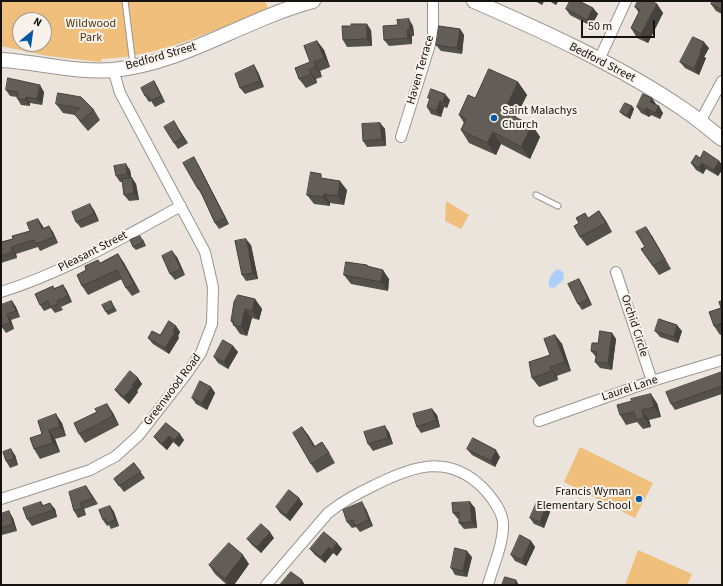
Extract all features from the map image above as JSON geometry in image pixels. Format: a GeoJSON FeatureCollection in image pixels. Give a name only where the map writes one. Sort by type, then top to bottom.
{"type":"FeatureCollection","features":[{"type":"Feature","properties":{"kind":"main road","name":"Bedford Street"},"geometry":{"type":"LineString","coordinates":[[1,60],[81,70],[113,70],[134,66],[183,52],[271,15],[313,1]]}},
{"type":"Feature","properties":{"kind":"main road","name":"Bedford Street"},"geometry":{"type":"LineString","coordinates":[[474,1],[599,60],[678,106],[722,139]]}},
{"type":"Feature","properties":{"kind":"street","name":"Haven Terrace"},"geometry":{"type":"LineString","coordinates":[[401,137],[433,35],[433,1]]}},
{"type":"Feature","properties":{"kind":"street"},"geometry":{"type":"LineString","coordinates":[[599,60],[626,1]]}},
{"type":"Feature","properties":{"kind":"street","name":"Greenwood Road"},"geometry":{"type":"LineString","coordinates":[[1,499],[90,470],[116,456],[139,435],[201,353],[212,324],[213,287],[205,252],[120,93],[113,70]]}},
{"type":"Feature","properties":{"kind":"street"},"geometry":{"type":"LineString","coordinates":[[700,122],[722,81]]}},
{"type":"Feature","properties":{"kind":"street","name":"Pleasant Street"},"geometry":{"type":"LineString","coordinates":[[1,292],[44,277],[74,263],[181,206]]}},
{"type":"Feature","properties":{"kind":"street","name":"Orchid Circle"},"geometry":{"type":"LineString","coordinates":[[616,272],[652,381]]}},
{"type":"Feature","properties":{"kind":"street","name":"Laurel Lane"},"geometry":{"type":"LineString","coordinates":[[539,421],[652,381],[722,360]]}},
{"type":"Feature","properties":{"kind":"street"},"geometry":{"type":"LineString","coordinates":[[266,585],[328,513],[338,504],[401,472],[420,466],[438,466],[457,471],[471,478],[491,497],[501,515],[503,522],[500,540],[488,585]]}},
{"type":"Feature","properties":{"kind":"lane"},"geometry":{"type":"LineString","coordinates":[[125,1],[134,66]]}},
{"type":"Feature","properties":{"kind":"lane"},"geometry":{"type":"LineString","coordinates":[[536,195],[558,206]]}},
{"type":"Feature","properties":{"kind":"green space","name":"Wildwood Park"},"geometry":{"type":"Polygon","coordinates":[[[1,1],[265,1],[268,8],[166,48],[123,57],[101,59],[101,62],[48,56],[29,52],[52,52],[52,12],[12,12],[12,48],[1,46],[1,1]]]}},
{"type":"Feature","properties":{"kind":"green space"},"geometry":{"type":"Polygon","coordinates":[[[446,201],[469,215],[461,229],[445,221],[446,201]]]}},
{"type":"Feature","properties":{"kind":"green space"},"geometry":{"type":"Polygon","coordinates":[[[580,447],[653,483],[635,518],[564,482],[580,447]]]}},
{"type":"Feature","properties":{"kind":"green space"},"geometry":{"type":"Polygon","coordinates":[[[638,550],[692,574],[687,585],[625,585],[638,550]]]}},
{"type":"Feature","properties":{"kind":"water"},"geometry":{"type":"Polygon","coordinates":[[[557,269],[563,272],[564,279],[554,288],[549,287],[550,277],[557,269]]]}},
{"type":"Feature","properties":{"kind":"building"},"geometry":{"type":"Polygon","coordinates":[[[570,1],[579,1],[593,8],[587,20],[566,9],[570,1]]]}},
{"type":"Feature","properties":{"kind":"building"},"geometry":{"type":"Polygon","coordinates":[[[638,1],[651,1],[657,4],[641,34],[631,28],[640,10],[635,7],[638,1]]]}},
{"type":"Feature","properties":{"kind":"building"},"geometry":{"type":"Polygon","coordinates":[[[713,1],[722,1],[722,10],[711,4],[713,1]]]}},
{"type":"Feature","properties":{"kind":"building"},"geometry":{"type":"Polygon","coordinates":[[[409,19],[410,30],[407,30],[408,38],[384,40],[383,26],[398,25],[397,20],[409,19]]]}},
{"type":"Feature","properties":{"kind":"building"},"geometry":{"type":"Polygon","coordinates":[[[351,24],[367,24],[367,39],[343,40],[342,26],[352,26],[351,24]]]}},
{"type":"Feature","properties":{"kind":"building"},"geometry":{"type":"Polygon","coordinates":[[[439,26],[460,29],[457,48],[436,45],[439,26]]]}},
{"type":"Feature","properties":{"kind":"building"},"geometry":{"type":"Polygon","coordinates":[[[693,37],[704,42],[694,69],[680,62],[693,37]]]}},
{"type":"Feature","properties":{"kind":"building"},"geometry":{"type":"Polygon","coordinates":[[[317,41],[324,58],[314,62],[316,67],[309,70],[311,74],[299,79],[295,68],[310,62],[304,46],[317,41]]]}},
{"type":"Feature","properties":{"kind":"building"},"geometry":{"type":"Polygon","coordinates":[[[254,65],[260,81],[240,88],[235,74],[254,65]]]}},
{"type":"Feature","properties":{"kind":"building"},"geometry":{"type":"Polygon","coordinates":[[[489,69],[518,82],[504,112],[532,125],[521,147],[493,132],[487,143],[461,130],[466,119],[459,115],[468,95],[475,98],[489,69]]]}},
{"type":"Feature","properties":{"kind":"building"},"geometry":{"type":"Polygon","coordinates":[[[8,78],[40,85],[37,99],[26,97],[25,100],[17,98],[18,92],[6,90],[8,78]]]}},
{"type":"Feature","properties":{"kind":"building"},"geometry":{"type":"Polygon","coordinates":[[[154,81],[161,96],[150,101],[147,95],[145,96],[141,88],[154,81]]]}},
{"type":"Feature","properties":{"kind":"building"},"geometry":{"type":"Polygon","coordinates":[[[431,89],[445,94],[443,102],[440,101],[436,111],[427,107],[431,89]]]}},
{"type":"Feature","properties":{"kind":"building"},"geometry":{"type":"Polygon","coordinates":[[[58,93],[81,97],[94,110],[81,121],[74,114],[80,108],[56,104],[58,93]]]}},
{"type":"Feature","properties":{"kind":"building"},"geometry":{"type":"Polygon","coordinates":[[[643,94],[652,98],[650,102],[659,106],[655,113],[646,108],[645,111],[637,107],[643,94]]]}},
{"type":"Feature","properties":{"kind":"building"},"geometry":{"type":"Polygon","coordinates":[[[625,103],[632,106],[627,116],[620,112],[625,103]]]}},
{"type":"Feature","properties":{"kind":"building"},"geometry":{"type":"Polygon","coordinates":[[[174,121],[183,137],[174,143],[164,127],[174,121]]]}},
{"type":"Feature","properties":{"kind":"building"},"geometry":{"type":"Polygon","coordinates":[[[380,123],[382,139],[363,141],[362,124],[380,123]]]}},
{"type":"Feature","properties":{"kind":"building"},"geometry":{"type":"Polygon","coordinates":[[[704,151],[719,161],[714,170],[702,163],[699,168],[691,163],[696,155],[700,158],[704,151]]]}},
{"type":"Feature","properties":{"kind":"building"},"geometry":{"type":"Polygon","coordinates":[[[194,157],[225,218],[215,223],[199,188],[198,189],[183,163],[194,157]]]}},
{"type":"Feature","properties":{"kind":"building"},"geometry":{"type":"Polygon","coordinates":[[[126,164],[127,174],[116,176],[114,166],[126,164]]]}},
{"type":"Feature","properties":{"kind":"building"},"geometry":{"type":"Polygon","coordinates":[[[311,172],[321,174],[321,178],[340,181],[338,196],[324,194],[323,197],[307,195],[311,172]]]}},
{"type":"Feature","properties":{"kind":"building"},"geometry":{"type":"Polygon","coordinates":[[[132,178],[134,193],[124,195],[122,179],[132,178]]]}},
{"type":"Feature","properties":{"kind":"building"},"geometry":{"type":"Polygon","coordinates":[[[90,204],[94,214],[76,222],[72,212],[90,204]]]}},
{"type":"Feature","properties":{"kind":"building"},"geometry":{"type":"Polygon","coordinates":[[[599,211],[606,223],[580,237],[574,226],[579,223],[576,218],[585,213],[588,218],[599,211]]]}},
{"type":"Feature","properties":{"kind":"building"},"geometry":{"type":"Polygon","coordinates":[[[38,219],[42,229],[49,226],[54,237],[36,244],[34,240],[11,247],[13,252],[1,256],[1,242],[13,239],[12,236],[30,231],[27,223],[38,219]]]}},
{"type":"Feature","properties":{"kind":"building"},"geometry":{"type":"Polygon","coordinates":[[[646,227],[665,259],[653,266],[641,249],[645,247],[636,232],[646,227]]]}},
{"type":"Feature","properties":{"kind":"building"},"geometry":{"type":"Polygon","coordinates":[[[140,236],[143,242],[133,247],[130,240],[140,236]]]}},
{"type":"Feature","properties":{"kind":"building"},"geometry":{"type":"Polygon","coordinates":[[[246,239],[253,273],[242,275],[235,241],[246,239]]]}},
{"type":"Feature","properties":{"kind":"building"},"geometry":{"type":"Polygon","coordinates":[[[172,251],[181,269],[170,274],[162,256],[172,251]]]}},
{"type":"Feature","properties":{"kind":"building"},"geometry":{"type":"Polygon","coordinates":[[[118,254],[134,284],[126,288],[117,270],[82,286],[77,275],[86,270],[85,266],[98,260],[100,263],[118,254]]]}},
{"type":"Feature","properties":{"kind":"building"},"geometry":{"type":"Polygon","coordinates":[[[346,262],[367,265],[383,270],[381,282],[344,275],[346,262]]]}},
{"type":"Feature","properties":{"kind":"building"},"geometry":{"type":"Polygon","coordinates":[[[579,279],[588,299],[578,304],[568,284],[579,279]]]}},
{"type":"Feature","properties":{"kind":"building"},"geometry":{"type":"Polygon","coordinates":[[[63,285],[68,296],[57,301],[58,304],[50,307],[48,301],[40,305],[35,294],[53,286],[54,289],[63,285]]]}},
{"type":"Feature","properties":{"kind":"building"},"geometry":{"type":"Polygon","coordinates":[[[238,295],[255,299],[252,311],[245,309],[241,327],[233,325],[234,322],[231,321],[234,302],[238,295]]]}},
{"type":"Feature","properties":{"kind":"building"},"geometry":{"type":"Polygon","coordinates":[[[12,301],[16,311],[7,314],[10,323],[1,326],[1,305],[12,301]]]}},
{"type":"Feature","properties":{"kind":"building"},"geometry":{"type":"Polygon","coordinates":[[[111,301],[114,308],[106,312],[102,305],[111,301]]]}},
{"type":"Feature","properties":{"kind":"building"},"geometry":{"type":"Polygon","coordinates":[[[722,301],[722,323],[714,326],[709,312],[721,308],[719,302],[722,301]]]}},
{"type":"Feature","properties":{"kind":"building"},"geometry":{"type":"Polygon","coordinates":[[[659,319],[677,325],[674,337],[655,331],[659,319]]]}},
{"type":"Feature","properties":{"kind":"building"},"geometry":{"type":"Polygon","coordinates":[[[169,321],[176,326],[173,331],[175,332],[165,348],[148,338],[152,331],[160,335],[169,321]]]}},
{"type":"Feature","properties":{"kind":"building"},"geometry":{"type":"Polygon","coordinates":[[[600,331],[612,333],[608,363],[595,362],[597,352],[591,351],[592,343],[598,343],[600,331]]]}},
{"type":"Feature","properties":{"kind":"building"},"geometry":{"type":"Polygon","coordinates":[[[555,335],[565,362],[550,367],[552,371],[532,378],[529,362],[550,355],[544,339],[555,335]]]}},
{"type":"Feature","properties":{"kind":"building"},"geometry":{"type":"Polygon","coordinates":[[[223,340],[233,346],[224,362],[214,357],[223,340]]]}},
{"type":"Feature","properties":{"kind":"building"},"geometry":{"type":"Polygon","coordinates":[[[130,371],[138,378],[132,385],[134,386],[124,397],[115,390],[130,371]]]}},
{"type":"Feature","properties":{"kind":"building"},"geometry":{"type":"Polygon","coordinates":[[[722,372],[722,386],[671,404],[666,392],[722,372]]]}},
{"type":"Feature","properties":{"kind":"building"},"geometry":{"type":"Polygon","coordinates":[[[200,381],[211,387],[202,403],[192,398],[200,381]]]}},
{"type":"Feature","properties":{"kind":"building"},"geometry":{"type":"Polygon","coordinates":[[[651,394],[654,407],[642,410],[644,418],[636,420],[634,412],[620,415],[617,405],[632,401],[631,399],[651,394]]]}},
{"type":"Feature","properties":{"kind":"building"},"geometry":{"type":"Polygon","coordinates":[[[107,404],[113,416],[79,434],[74,423],[97,412],[95,409],[107,404]]]}},
{"type":"Feature","properties":{"kind":"building"},"geometry":{"type":"Polygon","coordinates":[[[432,409],[436,420],[417,427],[413,414],[432,409]]]}},
{"type":"Feature","properties":{"kind":"building"},"geometry":{"type":"Polygon","coordinates":[[[56,414],[60,427],[49,430],[53,443],[34,449],[30,438],[42,434],[38,421],[56,414]]]}},
{"type":"Feature","properties":{"kind":"building"},"geometry":{"type":"Polygon","coordinates":[[[166,423],[180,434],[174,440],[169,436],[162,444],[154,437],[166,423]]]}},
{"type":"Feature","properties":{"kind":"building"},"geometry":{"type":"Polygon","coordinates":[[[385,426],[388,438],[368,444],[364,432],[385,426]]]}},
{"type":"Feature","properties":{"kind":"building"},"geometry":{"type":"Polygon","coordinates":[[[302,427],[314,447],[322,442],[329,453],[311,464],[293,433],[302,427]]]}},
{"type":"Feature","properties":{"kind":"building"},"geometry":{"type":"Polygon","coordinates":[[[473,438],[496,450],[491,461],[467,449],[473,438]]]}},
{"type":"Feature","properties":{"kind":"building"},"geometry":{"type":"Polygon","coordinates":[[[11,449],[14,459],[6,461],[3,452],[11,449]]]}},
{"type":"Feature","properties":{"kind":"building"},"geometry":{"type":"Polygon","coordinates":[[[134,463],[141,472],[119,486],[114,479],[134,463]]]}},
{"type":"Feature","properties":{"kind":"building"},"geometry":{"type":"Polygon","coordinates":[[[86,486],[93,498],[80,503],[82,508],[74,511],[69,492],[86,486]]]}},
{"type":"Feature","properties":{"kind":"building"},"geometry":{"type":"Polygon","coordinates":[[[289,490],[299,498],[286,515],[276,507],[289,490]]]}},
{"type":"Feature","properties":{"kind":"building"},"geometry":{"type":"Polygon","coordinates":[[[41,502],[42,506],[50,503],[53,510],[27,519],[23,508],[41,502]]]}},
{"type":"Feature","properties":{"kind":"building"},"geometry":{"type":"Polygon","coordinates":[[[362,502],[369,520],[355,526],[353,520],[347,522],[343,510],[362,502]]]}},
{"type":"Feature","properties":{"kind":"building"},"geometry":{"type":"Polygon","coordinates":[[[470,502],[472,522],[459,523],[459,512],[453,513],[452,503],[470,502]]]}},
{"type":"Feature","properties":{"kind":"building"},"geometry":{"type":"Polygon","coordinates":[[[537,502],[546,506],[540,522],[530,518],[537,502]]]}},
{"type":"Feature","properties":{"kind":"building"},"geometry":{"type":"Polygon","coordinates":[[[110,506],[115,520],[107,523],[105,519],[103,520],[99,510],[110,506]]]}},
{"type":"Feature","properties":{"kind":"building"},"geometry":{"type":"Polygon","coordinates":[[[9,511],[13,524],[1,528],[1,514],[9,511]]]}},
{"type":"Feature","properties":{"kind":"building"},"geometry":{"type":"Polygon","coordinates":[[[261,524],[270,532],[257,547],[247,539],[261,524]]]}},
{"type":"Feature","properties":{"kind":"building"},"geometry":{"type":"Polygon","coordinates":[[[324,532],[337,543],[332,550],[329,547],[321,557],[310,549],[324,532]]]}},
{"type":"Feature","properties":{"kind":"building"},"geometry":{"type":"Polygon","coordinates":[[[520,535],[531,541],[522,560],[511,555],[520,535]]]}},
{"type":"Feature","properties":{"kind":"building"},"geometry":{"type":"Polygon","coordinates":[[[229,543],[243,555],[225,579],[209,565],[229,543]]]}},
{"type":"Feature","properties":{"kind":"building"},"geometry":{"type":"Polygon","coordinates":[[[455,548],[467,551],[463,571],[451,568],[455,548]]]}},
{"type":"Feature","properties":{"kind":"building"},"geometry":{"type":"Polygon","coordinates":[[[291,572],[302,580],[298,585],[280,585],[291,572]]]}},
{"type":"Feature","properties":{"kind":"building"},"geometry":{"type":"Polygon","coordinates":[[[505,577],[516,580],[515,585],[502,585],[505,577]]]}},
{"type":"Feature","properties":{"kind":"place","name":"Saint Malachys Church"},"geometry":{"type":"Point","coordinates":[494,118]}},
{"type":"Feature","properties":{"kind":"place","name":"Francis Wyman Elementary School"},"geometry":{"type":"Point","coordinates":[639,499]}}]}
